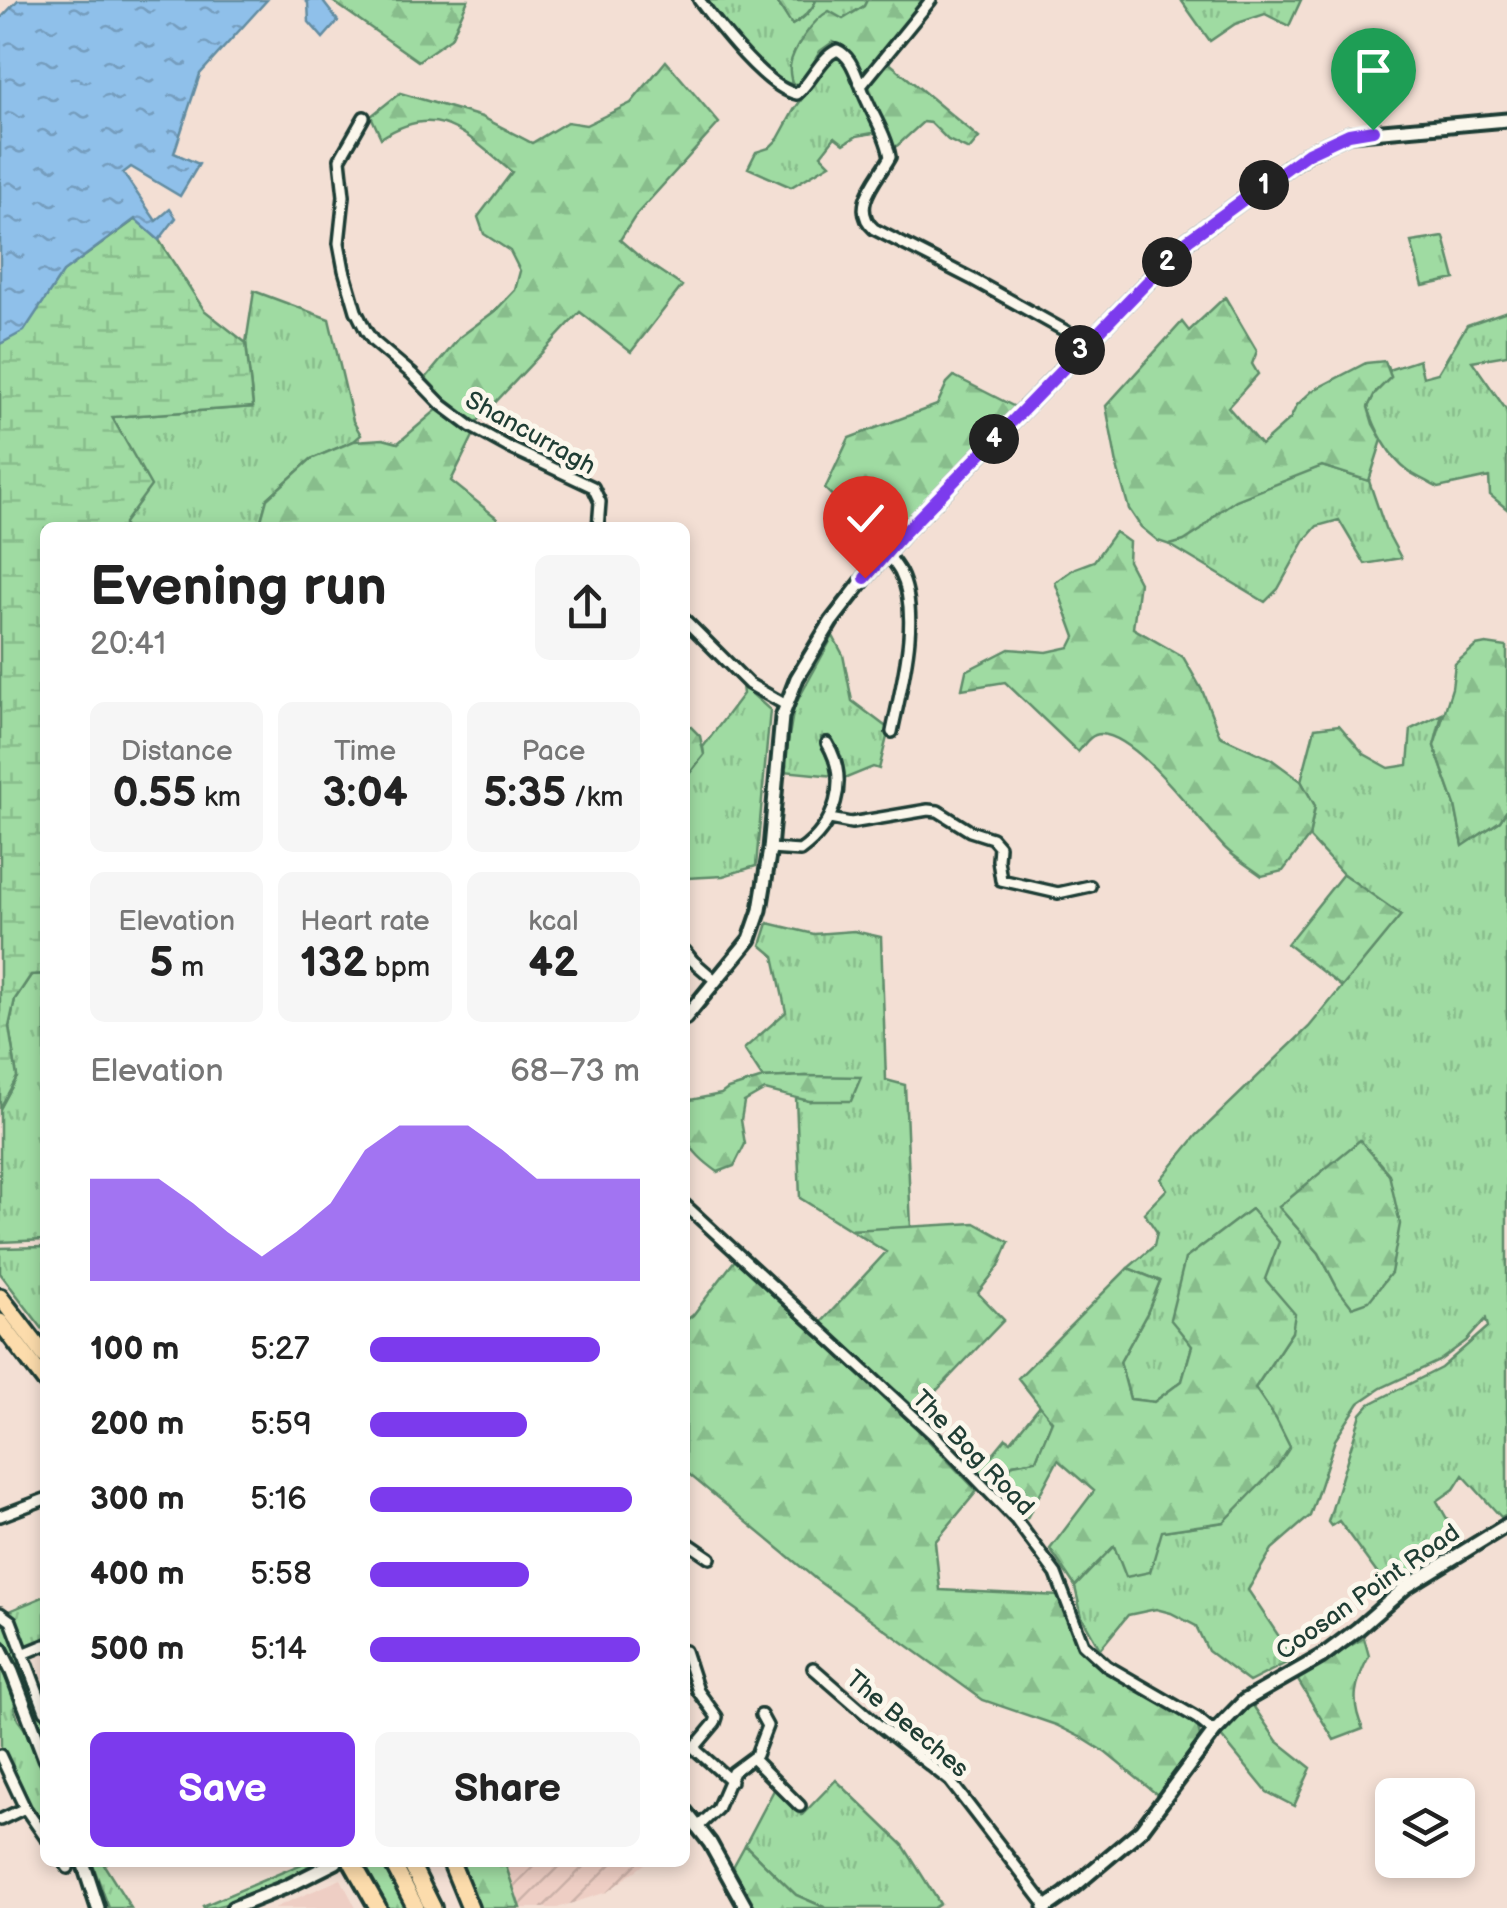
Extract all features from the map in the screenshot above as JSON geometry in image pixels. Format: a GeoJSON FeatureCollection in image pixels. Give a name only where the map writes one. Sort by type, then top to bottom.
{"type":"FeatureCollection","features":[{"type":"Feature","properties":{"kind":"highway"},"geometry":{"type":"LineString","coordinates":[[0,1297],[40,1349]]}},
{"type":"Feature","properties":{"kind":"highway"},"geometry":{"type":"LineString","coordinates":[[0,1322],[40,1375]]}},
{"type":"Feature","properties":{"kind":"highway"},"geometry":{"type":"LineString","coordinates":[[355,1867],[378,1908]]}},
{"type":"Feature","properties":{"kind":"highway"},"geometry":{"type":"LineString","coordinates":[[404,1867],[416,1908]]}},
{"type":"Feature","properties":{"kind":"highway"},"geometry":{"type":"LineString","coordinates":[[404,1867],[433,1908]]}},
{"type":"Feature","properties":{"kind":"highway"},"geometry":{"type":"LineString","coordinates":[[453,1867],[470,1908]]}},
{"type":"Feature","properties":{"kind":"street"},"geometry":{"type":"LineString","coordinates":[[699,0],[744,54],[788,92],[798,94],[828,54],[837,50],[846,55],[890,157],[866,196],[865,222],[1087,343]]}},
{"type":"Feature","properties":{"kind":"street"},"geometry":{"type":"LineString","coordinates":[[860,86],[931,0]]}},
{"type":"Feature","properties":{"kind":"street","name":"Shancurragh"},"geometry":{"type":"LineString","coordinates":[[364,117],[340,164],[344,191],[340,250],[363,326],[374,341],[456,416],[510,448],[593,487],[600,502],[598,522]]}},
{"type":"Feature","properties":{"kind":"street"},"geometry":{"type":"LineString","coordinates":[[690,1012],[750,939],[764,895],[786,704],[832,622],[886,552],[1188,240],[1308,153],[1349,134],[1507,120]]}},
{"type":"Feature","properties":{"kind":"street"},"geometry":{"type":"LineString","coordinates":[[886,552],[900,573],[910,607],[892,732]]}},
{"type":"Feature","properties":{"kind":"street"},"geometry":{"type":"LineString","coordinates":[[690,625],[749,684],[786,704]]}},
{"type":"Feature","properties":{"kind":"street"},"geometry":{"type":"LineString","coordinates":[[770,849],[800,851],[830,820],[839,772],[828,743]]}},
{"type":"Feature","properties":{"kind":"street"},"geometry":{"type":"LineString","coordinates":[[830,820],[850,823],[938,811],[970,831],[992,838],[998,846],[1001,880],[1058,893],[1090,886]]}},
{"type":"Feature","properties":{"kind":"street"},"geometry":{"type":"LineString","coordinates":[[690,958],[716,981]]}},
{"type":"Feature","properties":{"kind":"street","name":"The Bog Road"},"geometry":{"type":"LineString","coordinates":[[690,1210],[935,1436],[1016,1520],[1056,1574],[1083,1644],[1107,1666],[1214,1732]]}},
{"type":"Feature","properties":{"kind":"street"},"geometry":{"type":"LineString","coordinates":[[0,1516],[40,1502]]}},
{"type":"Feature","properties":{"kind":"street","name":"Coosan Point Road"},"geometry":{"type":"LineString","coordinates":[[1046,1908],[1141,1830],[1214,1732],[1244,1701],[1320,1657],[1406,1587],[1507,1524]]}},
{"type":"Feature","properties":{"kind":"street"},"geometry":{"type":"LineString","coordinates":[[690,1544],[710,1558]]}},
{"type":"Feature","properties":{"kind":"street"},"geometry":{"type":"LineString","coordinates":[[0,1612],[11,1621],[40,1698]]}},
{"type":"Feature","properties":{"kind":"street"},"geometry":{"type":"LineString","coordinates":[[23,1654],[40,1647]]}},
{"type":"Feature","properties":{"kind":"street"},"geometry":{"type":"LineString","coordinates":[[2,1656],[40,1747]]}},
{"type":"Feature","properties":{"kind":"street"},"geometry":{"type":"LineString","coordinates":[[690,1666],[697,1689],[717,1717],[691,1745],[731,1780]]}},
{"type":"Feature","properties":{"kind":"street","name":"The Beeches"},"geometry":{"type":"LineString","coordinates":[[813,1668],[954,1785],[1046,1908]]}},
{"type":"Feature","properties":{"kind":"street"},"geometry":{"type":"LineString","coordinates":[[690,1691],[697,1689]]}},
{"type":"Feature","properties":{"kind":"street"},"geometry":{"type":"LineString","coordinates":[[698,1827],[717,1809],[733,1772],[752,1758],[767,1729],[761,1715]]}},
{"type":"Feature","properties":{"kind":"street"},"geometry":{"type":"LineString","coordinates":[[0,1754],[40,1830]]}},
{"type":"Feature","properties":{"kind":"street"},"geometry":{"type":"LineString","coordinates":[[752,1758],[800,1806]]}},
{"type":"Feature","properties":{"kind":"street"},"geometry":{"type":"LineString","coordinates":[[0,1820],[25,1808]]}},
{"type":"Feature","properties":{"kind":"street"},"geometry":{"type":"LineString","coordinates":[[690,1817],[746,1908]]}},
{"type":"Feature","properties":{"kind":"street"},"geometry":{"type":"LineString","coordinates":[[85,1867],[99,1906]]}},
{"type":"Feature","properties":{"kind":"street"},"geometry":{"type":"LineString","coordinates":[[233,1908],[326,1867]]}},
{"type":"Feature","properties":{"kind":"shaded area"},"geometry":{"type":"Polygon","coordinates":[[[506,1867],[641,1867],[607,1892],[557,1908],[520,1908],[506,1867]]]}},
{"type":"Feature","properties":{"kind":"shaded area"},"geometry":{"type":"Polygon","coordinates":[[[341,1879],[356,1908],[274,1908],[341,1879]]]}},
{"type":"Feature","properties":{"kind":"green space"},"geometry":{"type":"Polygon","coordinates":[[[331,0],[468,0],[451,38],[418,61],[331,0]]]}},
{"type":"Feature","properties":{"kind":"green space"},"geometry":{"type":"Polygon","coordinates":[[[703,0],[776,0],[792,25],[807,14],[816,0],[867,0],[790,66],[792,84],[758,62],[703,0]]]}},
{"type":"Feature","properties":{"kind":"green space"},"geometry":{"type":"Polygon","coordinates":[[[776,0],[816,0],[792,25],[776,0]]]}},
{"type":"Feature","properties":{"kind":"green space"},"geometry":{"type":"Polygon","coordinates":[[[867,0],[926,0],[861,76],[847,51],[833,42],[820,51],[802,84],[792,84],[792,59],[811,27],[829,11],[843,19],[867,0]]]}},
{"type":"Feature","properties":{"kind":"green space"},"geometry":{"type":"Polygon","coordinates":[[[1181,0],[1301,0],[1289,26],[1265,14],[1235,24],[1210,41],[1181,0]]]}},
{"type":"Feature","properties":{"kind":"green space"},"geometry":{"type":"Polygon","coordinates":[[[836,57],[844,62],[878,132],[857,136],[844,144],[835,137],[821,155],[830,164],[791,187],[748,168],[756,152],[769,148],[778,139],[794,110],[829,61],[836,57]]]}},
{"type":"Feature","properties":{"kind":"green space"},"geometry":{"type":"Polygon","coordinates":[[[666,61],[719,123],[636,215],[620,240],[682,286],[631,352],[580,312],[476,423],[449,403],[426,378],[460,337],[515,290],[520,271],[510,251],[484,234],[478,217],[512,172],[452,127],[420,122],[381,138],[371,116],[400,93],[482,117],[532,143],[567,122],[586,125],[631,103],[666,61]]]}},
{"type":"Feature","properties":{"kind":"green space"},"geometry":{"type":"Polygon","coordinates":[[[887,61],[979,138],[969,150],[948,140],[931,123],[923,122],[893,148],[867,93],[887,61]]]}},
{"type":"Feature","properties":{"kind":"green space"},"geometry":{"type":"Polygon","coordinates":[[[136,219],[159,240],[204,310],[246,343],[253,407],[112,417],[151,486],[125,522],[40,522],[40,974],[31,975],[15,999],[9,1027],[17,1077],[0,1108],[0,344],[24,330],[63,272],[136,219]]]}},
{"type":"Feature","properties":{"kind":"green space"},"geometry":{"type":"Polygon","coordinates":[[[1444,237],[1455,279],[1423,286],[1411,242],[1444,237]]]}},
{"type":"Feature","properties":{"kind":"green space"},"geometry":{"type":"Polygon","coordinates":[[[254,291],[329,319],[353,421],[361,435],[311,459],[267,499],[260,522],[123,522],[111,417],[253,407],[246,343],[254,291]]]}},
{"type":"Feature","properties":{"kind":"green space"},"geometry":{"type":"Polygon","coordinates":[[[1225,297],[1257,351],[1252,364],[1258,374],[1228,407],[1261,445],[1290,419],[1297,405],[1312,391],[1366,363],[1385,361],[1391,377],[1368,407],[1382,440],[1369,481],[1322,466],[1236,500],[1201,530],[1170,545],[1141,527],[1129,509],[1106,406],[1182,322],[1189,331],[1225,297]]]}},
{"type":"Feature","properties":{"kind":"green space"},"geometry":{"type":"Polygon","coordinates":[[[1507,311],[1507,355],[1472,361],[1507,411],[1507,509],[1490,495],[1489,477],[1438,488],[1408,471],[1384,442],[1368,407],[1391,377],[1388,370],[1419,360],[1423,377],[1438,373],[1467,325],[1507,311]]]}},
{"type":"Feature","properties":{"kind":"green space"},"geometry":{"type":"Polygon","coordinates":[[[954,376],[1017,408],[884,544],[862,525],[864,512],[853,498],[840,503],[825,489],[849,438],[937,405],[954,376]]]}},
{"type":"Feature","properties":{"kind":"green space"},"geometry":{"type":"Polygon","coordinates":[[[440,407],[475,432],[451,481],[497,518],[496,522],[261,522],[267,499],[311,459],[354,441],[383,439],[398,443],[440,407]]]}},
{"type":"Feature","properties":{"kind":"green space"},"geometry":{"type":"Polygon","coordinates":[[[1322,466],[1369,481],[1385,528],[1401,558],[1365,564],[1339,520],[1317,526],[1278,589],[1265,602],[1170,545],[1189,537],[1244,495],[1322,466]]]}},
{"type":"Feature","properties":{"kind":"green space"},"geometry":{"type":"Polygon","coordinates":[[[1115,532],[1129,542],[1128,561],[1139,582],[1133,628],[1183,657],[1202,690],[1220,736],[1271,759],[1301,781],[1315,806],[1309,837],[1283,871],[1262,876],[1233,855],[1150,764],[1116,738],[1097,734],[1078,752],[1005,682],[962,689],[966,671],[1009,649],[1047,652],[1070,647],[1075,637],[1055,582],[1094,561],[1115,532]]]}},
{"type":"Feature","properties":{"kind":"green space"},"geometry":{"type":"Polygon","coordinates":[[[833,636],[843,655],[852,701],[889,729],[879,769],[873,767],[844,779],[840,756],[828,736],[821,737],[822,747],[835,776],[783,771],[794,707],[833,636]]]}},
{"type":"Feature","properties":{"kind":"green space"},"geometry":{"type":"Polygon","coordinates":[[[1476,646],[1507,647],[1507,810],[1500,821],[1463,846],[1455,805],[1434,746],[1452,688],[1455,664],[1476,646]]]}},
{"type":"Feature","properties":{"kind":"green space"},"geometry":{"type":"Polygon","coordinates":[[[742,685],[770,710],[756,866],[723,876],[690,878],[690,773],[704,755],[703,747],[743,694],[742,685]]]}},
{"type":"Feature","properties":{"kind":"green space"},"geometry":{"type":"Polygon","coordinates":[[[1442,714],[1434,746],[1455,805],[1463,845],[1500,821],[1507,810],[1507,1514],[1501,1517],[1463,1475],[1454,1489],[1437,1501],[1460,1542],[1387,1587],[1339,1521],[1331,1526],[1328,1522],[1361,1414],[1370,1404],[1441,1368],[1488,1327],[1486,1319],[1466,1341],[1439,1361],[1381,1388],[1359,1403],[1335,1440],[1310,1516],[1272,1549],[1248,1590],[1294,1659],[1249,1682],[1208,1651],[1196,1626],[1156,1609],[1128,1615],[1100,1649],[1082,1617],[1075,1587],[1114,1545],[1162,1531],[1224,1522],[1276,1419],[1255,1388],[1292,1332],[1265,1279],[1250,1210],[1185,1259],[1192,1346],[1182,1381],[1154,1402],[1130,1399],[1120,1362],[1160,1281],[1128,1268],[1154,1246],[1157,1232],[1144,1213],[1167,1189],[1161,1179],[1197,1135],[1309,1027],[1400,916],[1343,874],[1309,837],[1315,806],[1301,781],[1315,728],[1339,725],[1364,754],[1389,768],[1408,765],[1411,729],[1442,714]],[[1279,1207],[1319,1253],[1338,1289],[1369,1301],[1279,1207]]]}},
{"type":"Feature","properties":{"kind":"green space"},"geometry":{"type":"Polygon","coordinates":[[[690,726],[700,736],[704,755],[690,773],[690,726]]]}},
{"type":"Feature","properties":{"kind":"green space"},"geometry":{"type":"Polygon","coordinates":[[[1343,874],[1401,915],[1342,987],[1287,944],[1343,874]]]}},
{"type":"Feature","properties":{"kind":"green space"},"geometry":{"type":"Polygon","coordinates":[[[768,923],[814,934],[854,931],[881,937],[886,1080],[905,1085],[911,1228],[851,1230],[800,1198],[796,1097],[809,1101],[806,1076],[763,1078],[744,1049],[786,1012],[774,956],[761,945],[768,923]]]}},
{"type":"Feature","properties":{"kind":"green space"},"geometry":{"type":"Polygon","coordinates":[[[40,974],[40,1240],[0,1242],[0,1109],[17,1077],[9,1027],[15,999],[31,975],[40,974]]]}},
{"type":"Feature","properties":{"kind":"green space"},"geometry":{"type":"Polygon","coordinates":[[[861,1077],[851,1101],[809,1101],[765,1090],[744,1102],[741,1120],[745,1144],[734,1166],[718,1172],[690,1145],[690,1100],[721,1094],[763,1078],[861,1077]]]}},
{"type":"Feature","properties":{"kind":"green space"},"geometry":{"type":"Polygon","coordinates":[[[1360,1140],[1389,1174],[1400,1224],[1391,1273],[1369,1301],[1352,1307],[1319,1253],[1279,1207],[1360,1140]]]}},
{"type":"Feature","properties":{"kind":"green space"},"geometry":{"type":"Polygon","coordinates":[[[1251,1209],[1279,1242],[1265,1279],[1295,1314],[1292,1332],[1255,1388],[1290,1447],[1277,1467],[1224,1522],[1162,1531],[1150,1572],[1126,1577],[1114,1546],[1075,1586],[1050,1549],[1094,1491],[1058,1460],[1027,1518],[996,1487],[1013,1464],[1036,1460],[1052,1421],[1018,1378],[1128,1268],[1160,1281],[1120,1362],[1130,1399],[1154,1402],[1182,1381],[1192,1346],[1170,1319],[1185,1259],[1251,1209]]]}},
{"type":"Feature","properties":{"kind":"green space"},"geometry":{"type":"Polygon","coordinates":[[[975,1223],[1009,1242],[999,1266],[978,1293],[1004,1320],[916,1412],[819,1325],[886,1252],[851,1230],[975,1223]]]}},
{"type":"Feature","properties":{"kind":"green space"},"geometry":{"type":"Polygon","coordinates":[[[40,1247],[40,1325],[0,1273],[0,1248],[40,1247]]]}},
{"type":"Feature","properties":{"kind":"green space"},"geometry":{"type":"Polygon","coordinates":[[[735,1260],[915,1427],[977,1491],[935,1542],[940,1590],[1059,1596],[1076,1642],[1091,1660],[1127,1685],[1179,1712],[1198,1728],[1197,1745],[1160,1797],[1082,1738],[983,1700],[818,1581],[690,1475],[693,1315],[735,1260]]]}},
{"type":"Feature","properties":{"kind":"green space"},"geometry":{"type":"Polygon","coordinates":[[[1041,1404],[1052,1420],[1036,1460],[1013,1464],[996,1487],[978,1472],[1006,1438],[1011,1441],[1041,1404]]]}},
{"type":"Feature","properties":{"kind":"green space"},"geometry":{"type":"Polygon","coordinates":[[[40,1598],[40,1643],[28,1647],[9,1611],[40,1598]]]}},
{"type":"Feature","properties":{"kind":"green space"},"geometry":{"type":"Polygon","coordinates":[[[0,1620],[7,1625],[30,1681],[40,1707],[40,1723],[23,1680],[0,1638],[0,1620]]]}},
{"type":"Feature","properties":{"kind":"green space"},"geometry":{"type":"Polygon","coordinates":[[[1364,1638],[1369,1656],[1355,1701],[1363,1729],[1334,1740],[1296,1677],[1364,1638]]]}},
{"type":"Feature","properties":{"kind":"green space"},"geometry":{"type":"Polygon","coordinates":[[[0,1666],[16,1700],[18,1720],[29,1735],[40,1764],[40,1824],[26,1800],[1,1747],[0,1666]]]}},
{"type":"Feature","properties":{"kind":"green space"},"geometry":{"type":"Polygon","coordinates":[[[1252,1704],[1277,1741],[1311,1768],[1294,1806],[1267,1792],[1221,1736],[1252,1704]]]}},
{"type":"Feature","properties":{"kind":"green space"},"geometry":{"type":"Polygon","coordinates":[[[836,1780],[903,1845],[940,1904],[934,1908],[826,1908],[796,1895],[745,1845],[775,1788],[802,1815],[836,1780]]]}},
{"type":"Feature","properties":{"kind":"green space"},"geometry":{"type":"Polygon","coordinates":[[[745,1845],[796,1895],[826,1908],[756,1908],[733,1867],[745,1845]]]}},
{"type":"Feature","properties":{"kind":"green space"},"geometry":{"type":"Polygon","coordinates":[[[94,1867],[105,1867],[131,1908],[109,1908],[94,1867]]]}},
{"type":"Feature","properties":{"kind":"green space"},"geometry":{"type":"Polygon","coordinates":[[[295,1867],[314,1867],[247,1897],[216,1907],[203,1906],[295,1867]]]}},
{"type":"Feature","properties":{"kind":"green space"},"geometry":{"type":"Polygon","coordinates":[[[365,1867],[385,1867],[408,1908],[387,1908],[365,1867]]]}},
{"type":"Feature","properties":{"kind":"green space"},"geometry":{"type":"Polygon","coordinates":[[[460,1867],[506,1867],[520,1908],[476,1908],[460,1867]]]}},
{"type":"Feature","properties":{"kind":"water"},"geometry":{"type":"Polygon","coordinates":[[[18,0],[267,0],[200,74],[174,153],[199,164],[180,196],[131,167],[123,173],[156,221],[170,209],[176,218],[159,240],[135,219],[63,272],[24,331],[0,344],[0,19],[18,0]]]}},
{"type":"Feature","properties":{"kind":"water"},"geometry":{"type":"Polygon","coordinates":[[[305,0],[326,0],[324,3],[338,21],[323,38],[309,22],[305,0]]]}},
{"type":"Feature","properties":{"kind":"route"},"geometry":{"type":"LineString","coordinates":[[865,578],[1188,240],[1308,153],[1349,134],[1373,130]]}}]}
